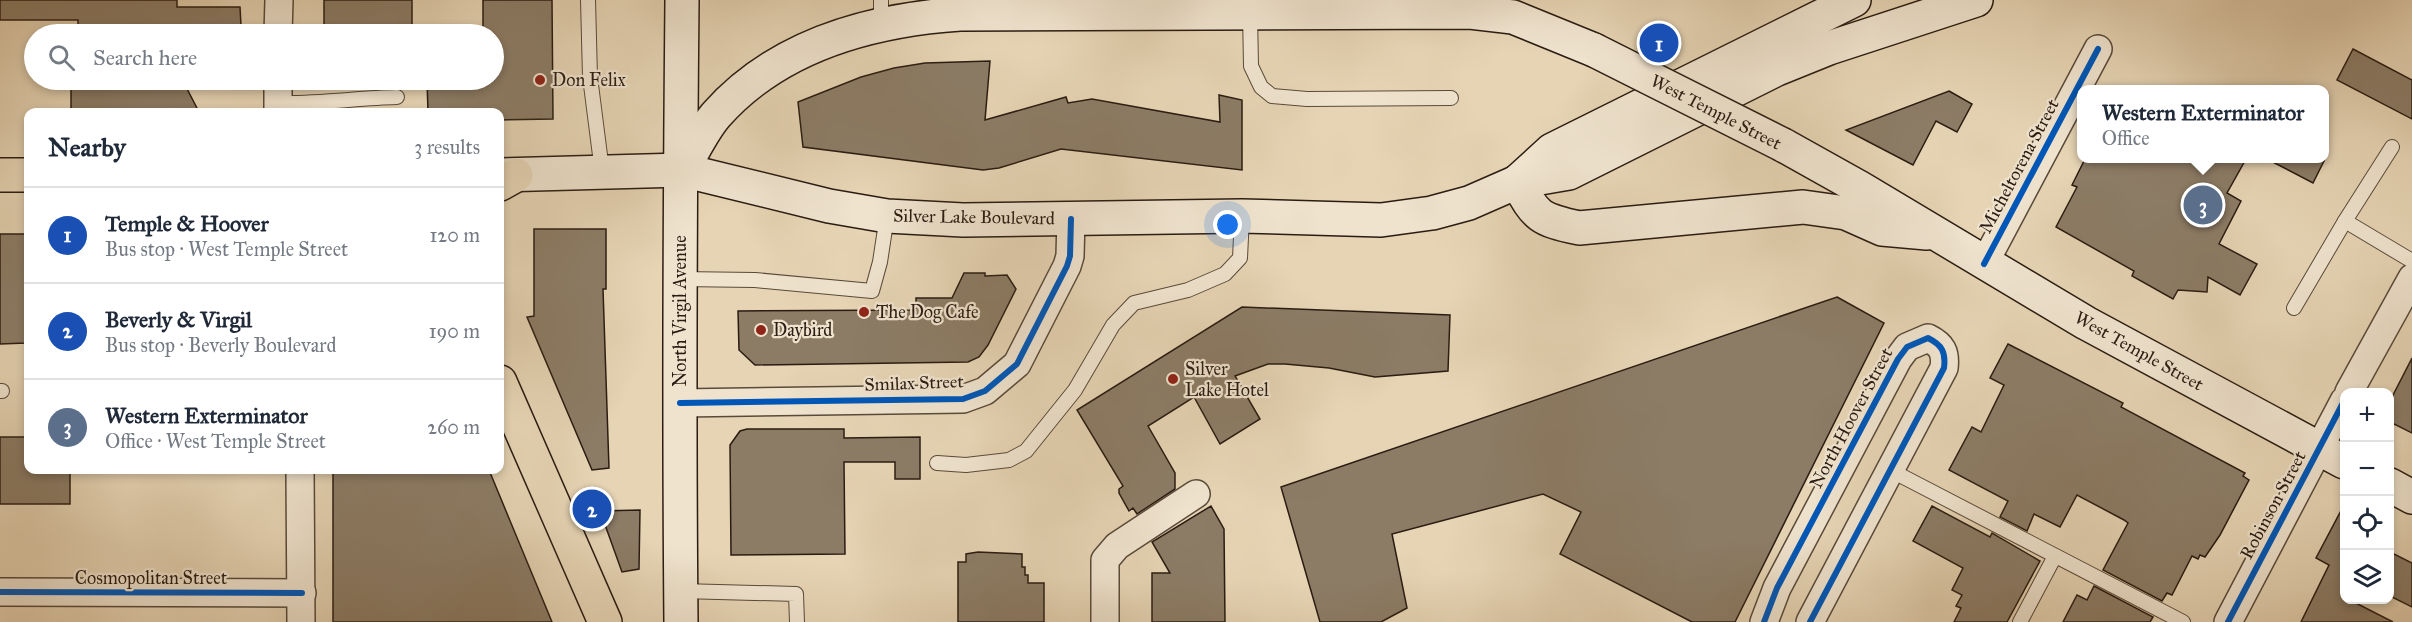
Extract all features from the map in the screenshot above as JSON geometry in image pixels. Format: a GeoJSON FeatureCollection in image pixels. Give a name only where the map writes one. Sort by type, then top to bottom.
{"type":"FeatureCollection","features":[{"type":"Feature","properties":{"kind":"main road","name":"North Virgil Avenue"},"geometry":{"type":"LineString","coordinates":[[681,606],[679,279],[682,170],[682,0]]}},
{"type":"Feature","properties":{"kind":"main road"},"geometry":{"type":"LineString","coordinates":[[906,0],[960,14]]}},
{"type":"Feature","properties":{"kind":"main road","name":"Silver Lake Boulevard"},"geometry":{"type":"LineString","coordinates":[[1518,182],[1552,150],[1854,0]]}},
{"type":"Feature","properties":{"kind":"main road","name":"Silver Lake Boulevard"},"geometry":{"type":"LineString","coordinates":[[682,170],[829,206],[887,216],[963,220],[1242,216],[1381,220],[1432,213],[1469,203],[1518,182],[1569,173],[1777,69],[1829,48],[1976,0]]}},
{"type":"Feature","properties":{"kind":"main road","name":"West Temple Street"},"geometry":{"type":"LineString","coordinates":[[682,170],[715,116],[756,78],[799,52],[839,36],[881,11],[915,17],[1103,7],[1177,7],[1250,14],[1470,12],[1513,8],[1783,145],[1860,188],[2086,323],[2332,455]]}},
{"type":"Feature","properties":{"kind":"main road"},"geometry":{"type":"LineString","coordinates":[[505,178],[602,171],[682,170]]}},
{"type":"Feature","properties":{"kind":"main road"},"geometry":{"type":"LineString","coordinates":[[0,176],[24,175]]}},
{"type":"Feature","properties":{"kind":"main road"},"geometry":{"type":"LineString","coordinates":[[1518,182],[1535,213],[1551,222],[1579,228],[1803,207],[1846,213],[1882,229],[1934,234]]}},
{"type":"Feature","properties":{"kind":"main road"},"geometry":{"type":"LineString","coordinates":[[504,391],[605,622]]}},
{"type":"Feature","properties":{"kind":"main road"},"geometry":{"type":"LineString","coordinates":[[2394,487],[2412,497]]}},
{"type":"Feature","properties":{"kind":"street"},"geometry":{"type":"LineString","coordinates":[[278,24],[279,0]]}},
{"type":"Feature","properties":{"kind":"street","name":"Micheltorena Street"},"geometry":{"type":"LineString","coordinates":[[2079,85],[2098,49]]}},
{"type":"Feature","properties":{"kind":"street","name":"Micheltorena Street"},"geometry":{"type":"LineString","coordinates":[[1984,264],[2077,89]]}},
{"type":"Feature","properties":{"kind":"street","name":"Smilax Street"},"geometry":{"type":"LineString","coordinates":[[680,403],[963,399],[985,391],[1017,364],[1067,266],[1070,256],[1071,219]]}},
{"type":"Feature","properties":{"kind":"street"},"geometry":{"type":"LineString","coordinates":[[2352,388],[2412,278]]}},
{"type":"Feature","properties":{"kind":"street","name":"North Hoover Street"},"geometry":{"type":"LineString","coordinates":[[1764,622],[1777,588],[1898,359],[1906,347],[1928,338],[1941,345],[1946,356],[1944,368],[1892,471],[1810,622]]}},
{"type":"Feature","properties":{"kind":"street","name":"Robinson Street"},"geometry":{"type":"LineString","coordinates":[[2228,622],[2332,455],[2340,419]]}},
{"type":"Feature","properties":{"kind":"street"},"geometry":{"type":"LineString","coordinates":[[300,474],[301,622]]}},
{"type":"Feature","properties":{"kind":"street"},"geometry":{"type":"LineString","coordinates":[[1104,622],[1105,560],[1117,546],[1196,494]]}},
{"type":"Feature","properties":{"kind":"street","name":"Cosmopolitan Street"},"geometry":{"type":"LineString","coordinates":[[0,592],[302,593]]}},
{"type":"Feature","properties":{"kind":"lane"},"geometry":{"type":"LineString","coordinates":[[588,0],[590,77],[602,171]]}},
{"type":"Feature","properties":{"kind":"lane"},"geometry":{"type":"LineString","coordinates":[[1250,14],[1251,66],[1261,87],[1272,96],[1307,99],[1451,98]]}},
{"type":"Feature","properties":{"kind":"lane"},"geometry":{"type":"LineString","coordinates":[[278,98],[306,104],[343,99],[398,97]]}},
{"type":"Feature","properties":{"kind":"lane"},"geometry":{"type":"LineString","coordinates":[[2294,308],[2392,147]]}},
{"type":"Feature","properties":{"kind":"lane"},"geometry":{"type":"LineString","coordinates":[[679,279],[755,280],[872,291],[880,262],[887,216]]}},
{"type":"Feature","properties":{"kind":"lane"},"geometry":{"type":"LineString","coordinates":[[937,463],[966,465],[1009,460],[1026,451],[1075,390],[1113,325],[1134,303],[1188,290],[1225,274],[1240,258],[1242,216]]}},
{"type":"Feature","properties":{"kind":"lane"},"geometry":{"type":"LineString","coordinates":[[2345,221],[2412,261]]}},
{"type":"Feature","properties":{"kind":"lane"},"geometry":{"type":"LineString","coordinates":[[1892,471],[2183,622]]}},
{"type":"Feature","properties":{"kind":"lane"},"geometry":{"type":"LineString","coordinates":[[2020,622],[2055,556]]}},
{"type":"Feature","properties":{"kind":"lane"},"geometry":{"type":"LineString","coordinates":[[681,606],[796,594],[797,622]]}},
{"type":"Feature","properties":{"kind":"building"},"geometry":{"type":"Polygon","coordinates":[[[0,0],[177,0],[177,7],[240,7],[241,24],[78,24],[78,20],[0,20],[0,0]]]}},
{"type":"Feature","properties":{"kind":"building"},"geometry":{"type":"Polygon","coordinates":[[[324,0],[412,0],[412,24],[324,24],[324,0]]]}},
{"type":"Feature","properties":{"kind":"building"},"geometry":{"type":"Polygon","coordinates":[[[483,0],[552,0],[553,119],[504,120],[504,108],[428,108],[427,90],[504,90],[504,24],[483,24],[483,0]]]}},
{"type":"Feature","properties":{"kind":"building"},"geometry":{"type":"Polygon","coordinates":[[[2353,49],[2412,80],[2412,119],[2337,80],[2353,49]]]}},
{"type":"Feature","properties":{"kind":"building"},"geometry":{"type":"Polygon","coordinates":[[[990,61],[985,120],[1066,97],[1068,103],[1092,99],[1220,122],[1219,95],[1242,100],[1242,170],[1061,149],[999,168],[983,170],[803,147],[798,102],[861,77],[894,68],[925,63],[990,61]]]}},
{"type":"Feature","properties":{"kind":"building"},"geometry":{"type":"Polygon","coordinates":[[[71,90],[188,90],[197,108],[71,108],[71,90]]]}},
{"type":"Feature","properties":{"kind":"building"},"geometry":{"type":"Polygon","coordinates":[[[1949,91],[1972,104],[1957,132],[1936,121],[1913,165],[1846,130],[1949,91]]]}},
{"type":"Feature","properties":{"kind":"building"},"geometry":{"type":"Polygon","coordinates":[[[2083,163],[2244,163],[2227,193],[2241,201],[2219,244],[2257,264],[2240,295],[2208,277],[2207,292],[2178,290],[2173,299],[2132,276],[2134,271],[2056,227],[2077,187],[2072,185],[2083,163]]]}},
{"type":"Feature","properties":{"kind":"building"},"geometry":{"type":"Polygon","coordinates":[[[2275,163],[2323,163],[2313,183],[2275,163]]]}},
{"type":"Feature","properties":{"kind":"building"},"geometry":{"type":"Polygon","coordinates":[[[534,229],[606,229],[606,289],[603,289],[609,468],[592,470],[527,317],[534,316],[534,229]]]}},
{"type":"Feature","properties":{"kind":"building"},"geometry":{"type":"Polygon","coordinates":[[[0,234],[24,234],[24,343],[0,344],[0,234]]]}},
{"type":"Feature","properties":{"kind":"building"},"geometry":{"type":"Polygon","coordinates":[[[964,273],[985,273],[985,276],[1007,275],[1016,289],[988,345],[979,357],[968,362],[755,365],[739,350],[738,311],[916,310],[916,298],[952,298],[964,273]]]}},
{"type":"Feature","properties":{"kind":"building"},"geometry":{"type":"Polygon","coordinates":[[[1837,297],[1884,323],[1735,622],[1692,622],[1560,554],[1581,512],[1543,494],[1392,534],[1407,608],[1381,622],[1320,622],[1281,487],[1837,297]]]}},
{"type":"Feature","properties":{"kind":"building","name":"Silver Lake Hotel"},"geometry":{"type":"Polygon","coordinates":[[[1242,307],[1450,315],[1448,371],[1375,377],[1329,368],[1268,364],[1235,376],[1260,419],[1220,444],[1194,397],[1148,426],[1175,473],[1175,489],[1137,514],[1133,508],[1129,511],[1119,493],[1119,489],[1123,486],[1077,410],[1242,307]]]}},
{"type":"Feature","properties":{"kind":"building"},"geometry":{"type":"Polygon","coordinates":[[[2008,344],[2123,403],[2121,407],[2245,473],[2243,476],[2249,480],[2220,535],[2205,557],[2200,555],[2198,559],[2192,556],[2172,595],[2167,593],[2162,601],[2103,570],[2128,523],[2124,520],[2077,495],[2060,527],[2034,514],[2027,531],[2000,517],[2008,501],[1949,470],[1972,427],[1981,432],[2004,385],[1990,378],[2008,344]]]}},
{"type":"Feature","properties":{"kind":"building"},"geometry":{"type":"Polygon","coordinates":[[[2412,358],[2412,433],[2394,424],[2394,393],[2412,358]]]}},
{"type":"Feature","properties":{"kind":"building"},"geometry":{"type":"Polygon","coordinates":[[[747,429],[844,429],[844,438],[920,437],[920,479],[895,479],[895,462],[844,462],[845,554],[731,555],[730,445],[740,431],[747,429]]]}},
{"type":"Feature","properties":{"kind":"building"},"geometry":{"type":"Polygon","coordinates":[[[0,437],[24,437],[24,474],[70,474],[70,504],[0,504],[0,437]]]}},
{"type":"Feature","properties":{"kind":"building"},"geometry":{"type":"Polygon","coordinates":[[[333,474],[491,474],[552,622],[333,622],[333,474]]]}},
{"type":"Feature","properties":{"kind":"building"},"geometry":{"type":"Polygon","coordinates":[[[1211,506],[1224,529],[1225,622],[1152,622],[1152,573],[1170,573],[1152,542],[1211,506]]]}},
{"type":"Feature","properties":{"kind":"building"},"geometry":{"type":"Polygon","coordinates":[[[1932,506],[1990,537],[1992,533],[2040,561],[2007,622],[1954,622],[1961,608],[1956,606],[1962,595],[1952,590],[1963,568],[1913,541],[1932,506]]]}},
{"type":"Feature","properties":{"kind":"building"},"geometry":{"type":"Polygon","coordinates":[[[640,510],[639,569],[622,572],[600,511],[640,510]]]}},
{"type":"Feature","properties":{"kind":"building"},"geometry":{"type":"Polygon","coordinates":[[[2340,513],[2340,604],[2358,604],[2393,622],[2301,622],[2329,565],[2316,558],[2340,513]]]}},
{"type":"Feature","properties":{"kind":"building"},"geometry":{"type":"Polygon","coordinates":[[[978,552],[1022,554],[1022,567],[1025,567],[1025,575],[1028,575],[1028,583],[1044,583],[1044,622],[958,622],[958,562],[966,562],[966,554],[978,552]]]}},
{"type":"Feature","properties":{"kind":"building"},"geometry":{"type":"Polygon","coordinates":[[[2394,554],[2412,563],[2412,607],[2394,598],[2394,554]]]}},
{"type":"Feature","properties":{"kind":"building"},"geometry":{"type":"Polygon","coordinates":[[[2094,586],[2153,617],[2150,622],[2063,622],[2077,595],[2087,600],[2094,586]]]}},
{"type":"Feature","properties":{"kind":"cycle path"},"geometry":{"type":"LineString","coordinates":[[2079,85],[2098,49]]}},
{"type":"Feature","properties":{"kind":"cycle path"},"geometry":{"type":"LineString","coordinates":[[1984,264],[2077,89]]}},
{"type":"Feature","properties":{"kind":"cycle path"},"geometry":{"type":"LineString","coordinates":[[680,403],[963,399],[985,391],[1017,364],[1067,266],[1070,256],[1071,219]]}},
{"type":"Feature","properties":{"kind":"cycle path"},"geometry":{"type":"LineString","coordinates":[[1764,622],[1777,588],[1898,359],[1907,347],[1928,338],[1937,343],[1942,350],[1944,368],[1810,622]]}},
{"type":"Feature","properties":{"kind":"cycle path"},"geometry":{"type":"LineString","coordinates":[[2228,622],[2340,409]]}},
{"type":"Feature","properties":{"kind":"cycle path"},"geometry":{"type":"LineString","coordinates":[[0,592],[302,593]]}},
{"type":"Feature","properties":{"kind":"place","name":"Temple & Hoover"},"geometry":{"type":"Point","coordinates":[1659,43]}},
{"type":"Feature","properties":{"kind":"place","name":"Don Felix"},"geometry":{"type":"Point","coordinates":[540,80]}},
{"type":"Feature","properties":{"kind":"place","name":"Western Exterminator"},"geometry":{"type":"Point","coordinates":[2203,205]}},
{"type":"Feature","properties":{"kind":"place","name":"The Dog Cafe"},"geometry":{"type":"Point","coordinates":[864,312]}},
{"type":"Feature","properties":{"kind":"place","name":"Daybird"},"geometry":{"type":"Point","coordinates":[761,330]}},
{"type":"Feature","properties":{"kind":"place","name":"Silver Lake Hotel"},"geometry":{"type":"Point","coordinates":[1173,379]}},
{"type":"Feature","properties":{"kind":"place","name":"Beverly & Virgil"},"geometry":{"type":"Point","coordinates":[592,509]}}]}
